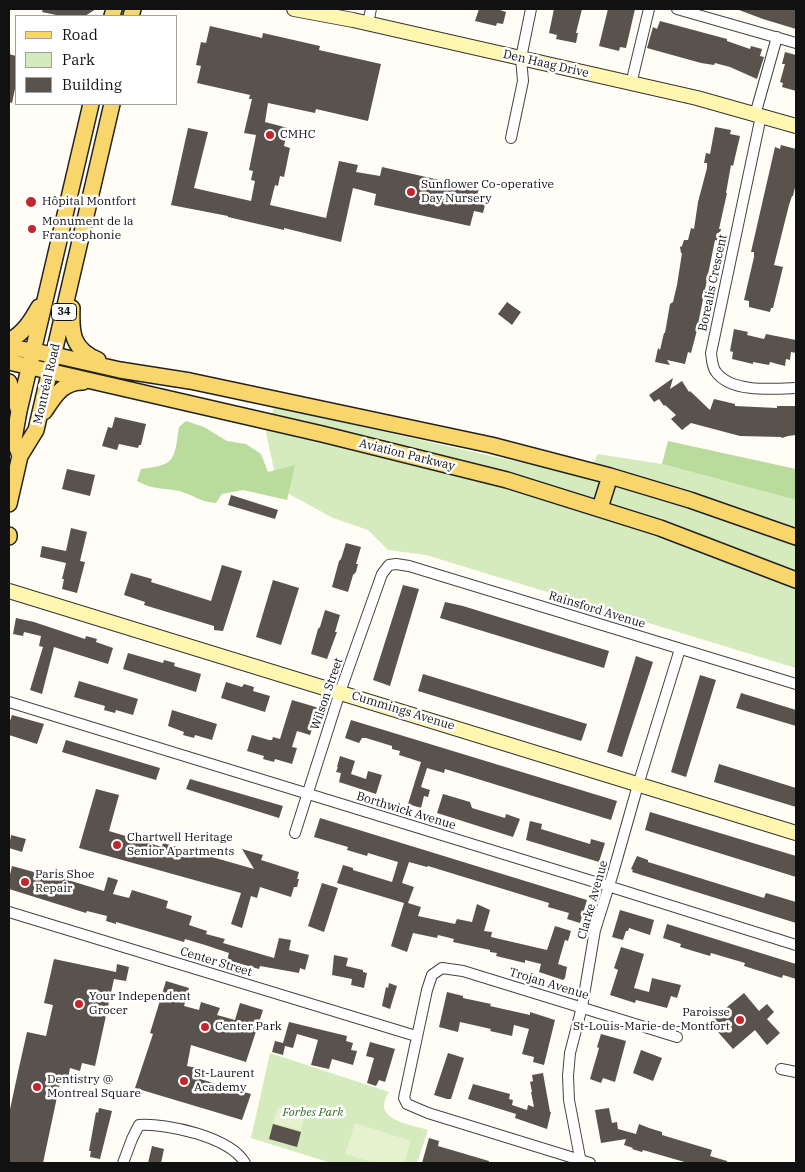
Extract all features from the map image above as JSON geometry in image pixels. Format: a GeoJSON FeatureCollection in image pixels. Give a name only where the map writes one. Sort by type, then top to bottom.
{"type":"FeatureCollection","features":[{"type":"Feature","properties":{"kind":"main road","name":"Montréal Road"},"geometry":{"type":"LineString","coordinates":[[20,456],[14,438],[19,411],[91,105]]}},
{"type":"Feature","properties":{"kind":"main road","name":"Montréal Road"},"geometry":{"type":"LineString","coordinates":[[9,504],[20,456],[36,430],[39,419],[112,105]]}},
{"type":"Feature","properties":{"kind":"main road"},"geometry":{"type":"LineString","coordinates":[[74,270],[71,326],[75,342],[89,356],[120,370]]}},
{"type":"Feature","properties":{"kind":"main road"},"geometry":{"type":"LineString","coordinates":[[9,341],[25,329],[46,295]]}},
{"type":"Feature","properties":{"kind":"main road"},"geometry":{"type":"LineString","coordinates":[[9,347],[120,370],[190,381],[380,420],[475,442],[610,476],[718,510],[796,538]]}},
{"type":"Feature","properties":{"kind":"main road","name":"Aviation Parkway"},"geometry":{"type":"LineString","coordinates":[[9,362],[427,459],[540,489],[707,545],[796,580]]}},
{"type":"Feature","properties":{"kind":"main road"},"geometry":{"type":"LineString","coordinates":[[9,382],[19,411]]}},
{"type":"Feature","properties":{"kind":"main road"},"geometry":{"type":"LineString","coordinates":[[39,419],[63,386],[74,382],[97,383]]}},
{"type":"Feature","properties":{"kind":"main road"},"geometry":{"type":"LineString","coordinates":[[600,508],[610,476]]}},
{"type":"Feature","properties":{"kind":"street","name":"Den Haag Drive"},"geometry":{"type":"LineString","coordinates":[[294,9],[368,23],[696,98],[796,126]]}},
{"type":"Feature","properties":{"kind":"street"},"geometry":{"type":"LineString","coordinates":[[368,23],[371,9]]}},
{"type":"Feature","properties":{"kind":"street"},"geometry":{"type":"LineString","coordinates":[[511,138],[523,81],[521,58],[531,9]]}},
{"type":"Feature","properties":{"kind":"street"},"geometry":{"type":"LineString","coordinates":[[632,84],[649,9]]}},
{"type":"Feature","properties":{"kind":"street"},"geometry":{"type":"LineString","coordinates":[[677,9],[796,43]]}},
{"type":"Feature","properties":{"kind":"street","name":"Borealis Crescent"},"geometry":{"type":"LineString","coordinates":[[777,37],[758,116],[711,353],[716,373],[726,380],[741,386],[764,389],[796,388]]}},
{"type":"Feature","properties":{"kind":"street","name":"Rainsford Avenue"},"geometry":{"type":"LineString","coordinates":[[389,565],[409,566],[796,684]]}},
{"type":"Feature","properties":{"kind":"street","name":"Wilson Street"},"geometry":{"type":"LineString","coordinates":[[295,833],[340,692],[382,574],[389,565]]}},
{"type":"Feature","properties":{"kind":"street","name":"Cummings Avenue"},"geometry":{"type":"LineString","coordinates":[[9,591],[796,833]]}},
{"type":"Feature","properties":{"kind":"street","name":"Clarke Avenue"},"geometry":{"type":"LineString","coordinates":[[584,1162],[569,1100],[568,1076],[570,1053],[582,1007],[595,930],[680,649]]}},
{"type":"Feature","properties":{"kind":"street","name":"Borthwick Avenue"},"geometry":{"type":"LineString","coordinates":[[9,702],[796,945]]}},
{"type":"Feature","properties":{"kind":"street","name":"Center Street"},"geometry":{"type":"LineString","coordinates":[[9,912],[416,1036]]}},
{"type":"Feature","properties":{"kind":"street","name":"Trojan Avenue"},"geometry":{"type":"LineString","coordinates":[[416,1036],[432,975],[442,968],[463,971],[677,1037]]}},
{"type":"Feature","properties":{"kind":"street"},"geometry":{"type":"LineString","coordinates":[[416,1036],[404,1098],[407,1104],[584,1162]]}},
{"type":"Feature","properties":{"kind":"street"},"geometry":{"type":"LineString","coordinates":[[782,1069],[796,1072]]}},
{"type":"Feature","properties":{"kind":"street"},"geometry":{"type":"LineString","coordinates":[[123,1163],[139,1125],[153,1124],[167,1126],[220,1142],[234,1150],[243,1160]]}},
{"type":"Feature","properties":{"kind":"green space"},"geometry":{"type":"Polygon","coordinates":[[[274,407],[585,477],[598,454],[662,464],[796,500],[796,668],[426,555],[388,550],[368,530],[333,518],[278,488],[266,433],[274,407]]]}},
{"type":"Feature","properties":{"kind":"green space"},"geometry":{"type":"Polygon","coordinates":[[[186,421],[204,427],[227,441],[246,444],[261,454],[268,472],[295,465],[287,500],[243,490],[222,494],[216,503],[211,503],[184,492],[152,487],[137,481],[141,469],[161,465],[172,458],[179,427],[186,421]]]}},
{"type":"Feature","properties":{"kind":"green space"},"geometry":{"type":"Polygon","coordinates":[[[668,441],[796,469],[796,500],[662,464],[668,441]]]}},
{"type":"Feature","properties":{"kind":"green space","name":"Forbes Park"},"geometry":{"type":"Polygon","coordinates":[[[270,1053],[389,1092],[384,1101],[388,1115],[403,1123],[428,1130],[417,1163],[331,1163],[251,1138],[270,1053]]]}},
{"type":"Feature","properties":{"kind":"green space"},"geometry":{"type":"Polygon","coordinates":[[[278,1107],[305,1115],[301,1130],[273,1123],[278,1107]]]}},
{"type":"Feature","properties":{"kind":"green space"},"geometry":{"type":"Polygon","coordinates":[[[355,1123],[411,1141],[404,1163],[375,1163],[345,1154],[355,1123]]]}},
{"type":"Feature","properties":{"kind":"building"},"geometry":{"type":"Polygon","coordinates":[[[43,9],[96,9],[87,15],[56,15],[42,12],[43,9]]]}},
{"type":"Feature","properties":{"kind":"building"},"geometry":{"type":"Polygon","coordinates":[[[479,9],[497,9],[506,12],[503,24],[497,23],[496,26],[475,21],[479,9]]]}},
{"type":"Feature","properties":{"kind":"building"},"geometry":{"type":"Polygon","coordinates":[[[554,9],[582,9],[576,33],[578,33],[576,43],[556,39],[557,35],[549,33],[554,9]]]}},
{"type":"Feature","properties":{"kind":"building"},"geometry":{"type":"Polygon","coordinates":[[[608,9],[635,9],[626,48],[620,47],[619,51],[599,46],[608,9]]]}},
{"type":"Feature","properties":{"kind":"building"},"geometry":{"type":"Polygon","coordinates":[[[739,9],[796,9],[796,29],[763,19],[739,9]]]}},
{"type":"Feature","properties":{"kind":"building"},"geometry":{"type":"Polygon","coordinates":[[[660,21],[727,39],[727,41],[750,49],[751,46],[762,49],[760,56],[764,57],[757,79],[730,67],[715,63],[714,65],[701,63],[647,48],[653,27],[657,29],[660,21]]]}},
{"type":"Feature","properties":{"kind":"building","name":"CMHC"},"geometry":{"type":"Polygon","coordinates":[[[210,26],[262,38],[263,33],[320,46],[319,50],[381,64],[368,121],[316,109],[315,113],[268,103],[265,122],[288,128],[284,146],[290,148],[284,177],[280,176],[278,186],[275,185],[270,205],[326,218],[339,161],[358,165],[356,172],[380,176],[382,167],[479,189],[476,198],[486,201],[483,213],[474,211],[470,226],[374,205],[376,194],[353,188],[341,242],[284,228],[284,230],[228,216],[171,205],[188,128],[208,132],[194,188],[251,201],[255,181],[251,180],[253,171],[249,170],[256,135],[244,133],[252,99],[249,99],[250,95],[197,83],[201,66],[196,65],[201,42],[206,43],[210,26]]]}},
{"type":"Feature","properties":{"kind":"building"},"geometry":{"type":"Polygon","coordinates":[[[785,52],[796,55],[796,91],[782,87],[783,83],[780,82],[785,64],[782,64],[785,52]]]}},
{"type":"Feature","properties":{"kind":"building"},"geometry":{"type":"Polygon","coordinates":[[[9,54],[15,56],[15,89],[12,103],[9,102],[9,54]]]}},
{"type":"Feature","properties":{"kind":"building"},"geometry":{"type":"Polygon","coordinates":[[[715,127],[731,130],[730,134],[740,136],[733,166],[731,165],[719,229],[721,229],[718,241],[715,240],[696,334],[691,353],[688,352],[685,364],[667,360],[670,365],[655,362],[658,348],[660,350],[665,333],[670,304],[673,302],[677,285],[682,253],[680,247],[684,240],[688,240],[691,228],[694,229],[698,202],[707,168],[707,163],[704,163],[706,153],[710,154],[715,127]]]}},
{"type":"Feature","properties":{"kind":"building"},"geometry":{"type":"Polygon","coordinates":[[[781,145],[796,149],[796,183],[774,265],[783,267],[773,308],[771,308],[770,312],[749,307],[749,301],[744,300],[754,257],[754,252],[751,252],[775,147],[780,149],[781,145]]]}},
{"type":"Feature","properties":{"kind":"building"},"geometry":{"type":"Polygon","coordinates":[[[507,302],[521,312],[512,325],[498,314],[507,302]]]}},
{"type":"Feature","properties":{"kind":"building"},"geometry":{"type":"Polygon","coordinates":[[[734,329],[748,332],[747,335],[764,339],[766,334],[796,340],[796,353],[791,352],[790,360],[786,359],[785,366],[770,362],[769,365],[753,362],[753,364],[732,359],[733,352],[730,351],[734,329]]]}},
{"type":"Feature","properties":{"kind":"building"},"geometry":{"type":"Polygon","coordinates":[[[673,378],[670,389],[682,381],[689,392],[710,410],[714,399],[735,404],[735,406],[777,408],[777,406],[796,406],[796,435],[782,438],[740,436],[691,423],[682,430],[671,419],[676,415],[664,406],[659,399],[654,402],[649,395],[673,378]]]}},
{"type":"Feature","properties":{"kind":"building"},"geometry":{"type":"Polygon","coordinates":[[[115,417],[146,424],[141,445],[138,448],[119,444],[117,450],[102,446],[108,427],[112,428],[115,417]]]}},
{"type":"Feature","properties":{"kind":"building"},"geometry":{"type":"Polygon","coordinates":[[[67,469],[95,475],[90,496],[62,489],[67,469]]]}},
{"type":"Feature","properties":{"kind":"building"},"geometry":{"type":"Polygon","coordinates":[[[231,495],[278,510],[275,519],[228,505],[231,495]]]}},
{"type":"Feature","properties":{"kind":"building"},"geometry":{"type":"Polygon","coordinates":[[[71,528],[87,532],[80,561],[85,562],[77,593],[62,589],[64,579],[62,579],[66,563],[40,557],[42,546],[66,551],[71,528]]]}},
{"type":"Feature","properties":{"kind":"building"},"geometry":{"type":"Polygon","coordinates":[[[346,543],[361,547],[356,564],[358,564],[356,572],[353,575],[348,592],[332,587],[346,543]]]}},
{"type":"Feature","properties":{"kind":"building"},"geometry":{"type":"Polygon","coordinates":[[[222,565],[242,571],[223,631],[214,630],[214,626],[144,605],[145,602],[124,595],[131,573],[152,579],[151,582],[211,601],[222,565]]]}},
{"type":"Feature","properties":{"kind":"building"},"geometry":{"type":"Polygon","coordinates":[[[273,580],[299,588],[281,645],[256,637],[273,580]]]}},
{"type":"Feature","properties":{"kind":"building"},"geometry":{"type":"Polygon","coordinates":[[[403,585],[419,589],[390,686],[373,680],[403,585]]]}},
{"type":"Feature","properties":{"kind":"building"},"geometry":{"type":"Polygon","coordinates":[[[445,602],[609,651],[604,668],[440,618],[445,602]]]}},
{"type":"Feature","properties":{"kind":"building"},"geometry":{"type":"Polygon","coordinates":[[[325,610],[340,615],[335,632],[337,632],[327,659],[311,654],[325,610]]]}},
{"type":"Feature","properties":{"kind":"building"},"geometry":{"type":"Polygon","coordinates":[[[16,618],[85,639],[86,636],[97,639],[96,642],[113,648],[108,664],[54,647],[42,694],[30,690],[43,647],[39,646],[41,636],[24,632],[23,636],[13,634],[16,618]]]}},
{"type":"Feature","properties":{"kind":"building"},"geometry":{"type":"Polygon","coordinates":[[[128,653],[163,663],[164,660],[175,663],[174,666],[201,674],[196,692],[123,669],[128,653]]]}},
{"type":"Feature","properties":{"kind":"building"},"geometry":{"type":"Polygon","coordinates":[[[636,656],[653,662],[622,757],[607,752],[636,656]]]}},
{"type":"Feature","properties":{"kind":"building"},"geometry":{"type":"Polygon","coordinates":[[[423,674],[587,724],[582,739],[581,741],[418,691],[423,674]]]}},
{"type":"Feature","properties":{"kind":"building"},"geometry":{"type":"Polygon","coordinates":[[[700,675],[716,680],[686,777],[671,772],[700,675]]]}},
{"type":"Feature","properties":{"kind":"building"},"geometry":{"type":"Polygon","coordinates":[[[79,681],[138,699],[133,715],[116,710],[115,713],[104,710],[105,706],[74,697],[79,681]]]}},
{"type":"Feature","properties":{"kind":"building"},"geometry":{"type":"Polygon","coordinates":[[[226,682],[242,687],[244,684],[254,687],[253,691],[270,696],[265,712],[221,698],[226,682]]]}},
{"type":"Feature","properties":{"kind":"building"},"geometry":{"type":"Polygon","coordinates":[[[741,693],[796,710],[796,726],[736,708],[741,693]]]}},
{"type":"Feature","properties":{"kind":"building"},"geometry":{"type":"Polygon","coordinates":[[[292,700],[319,708],[310,735],[297,731],[292,747],[297,748],[292,764],[275,759],[274,762],[263,759],[264,756],[247,751],[252,735],[269,740],[272,740],[273,737],[280,739],[292,700]]]}},
{"type":"Feature","properties":{"kind":"building"},"geometry":{"type":"Polygon","coordinates":[[[172,710],[217,724],[212,740],[195,735],[194,738],[183,735],[184,732],[168,726],[172,710]]]}},
{"type":"Feature","properties":{"kind":"building"},"geometry":{"type":"Polygon","coordinates":[[[12,715],[44,724],[37,744],[9,735],[9,721],[12,715]]]}},
{"type":"Feature","properties":{"kind":"building"},"geometry":{"type":"Polygon","coordinates":[[[351,720],[617,801],[611,820],[445,769],[444,773],[427,768],[421,787],[430,790],[428,797],[424,796],[421,808],[408,804],[421,762],[399,755],[400,751],[392,749],[392,746],[366,738],[362,738],[359,743],[345,738],[351,720]]]}},
{"type":"Feature","properties":{"kind":"building"},"geometry":{"type":"Polygon","coordinates":[[[66,740],[160,768],[156,780],[62,752],[66,740]]]}},
{"type":"Feature","properties":{"kind":"building"},"geometry":{"type":"Polygon","coordinates":[[[340,756],[355,761],[351,774],[366,779],[368,771],[382,775],[376,794],[339,782],[341,773],[336,772],[340,756]]]}},
{"type":"Feature","properties":{"kind":"building"},"geometry":{"type":"Polygon","coordinates":[[[719,764],[796,788],[796,807],[714,782],[719,764]]]}},
{"type":"Feature","properties":{"kind":"building"},"geometry":{"type":"Polygon","coordinates":[[[190,779],[283,806],[279,818],[186,789],[190,779]]]}},
{"type":"Feature","properties":{"kind":"building","name":"Chartwell Heritage Senior Apartments"},"geometry":{"type":"Polygon","coordinates":[[[96,789],[119,795],[109,831],[162,847],[163,843],[254,869],[242,849],[263,855],[261,860],[299,872],[297,887],[294,887],[291,897],[260,887],[257,898],[251,896],[242,928],[231,924],[241,893],[79,848],[96,789]]]}},
{"type":"Feature","properties":{"kind":"building"},"geometry":{"type":"Polygon","coordinates":[[[443,794],[470,802],[472,808],[505,818],[506,814],[520,819],[513,837],[437,813],[443,794]]]}},
{"type":"Feature","properties":{"kind":"building"},"geometry":{"type":"Polygon","coordinates":[[[650,812],[796,856],[796,877],[645,830],[650,812]]]}},
{"type":"Feature","properties":{"kind":"building"},"geometry":{"type":"Polygon","coordinates":[[[320,818],[587,900],[580,923],[567,919],[569,913],[548,907],[549,903],[428,866],[409,862],[402,883],[414,887],[408,903],[421,907],[418,916],[455,924],[457,919],[472,922],[477,904],[490,910],[484,931],[492,932],[491,937],[547,950],[555,926],[571,931],[568,941],[565,940],[558,964],[567,967],[565,978],[563,980],[539,972],[541,964],[525,960],[525,963],[496,956],[497,953],[490,952],[490,950],[453,942],[454,939],[438,935],[437,938],[413,933],[407,952],[391,946],[404,903],[337,883],[343,865],[392,882],[398,862],[368,853],[367,856],[347,850],[348,847],[314,837],[320,818]]]}},
{"type":"Feature","properties":{"kind":"building"},"geometry":{"type":"Polygon","coordinates":[[[530,821],[542,824],[541,829],[590,844],[591,839],[605,843],[599,862],[526,840],[530,821]]]}},
{"type":"Feature","properties":{"kind":"building"},"geometry":{"type":"Polygon","coordinates":[[[11,835],[26,839],[22,852],[9,848],[11,835]]]}},
{"type":"Feature","properties":{"kind":"building"},"geometry":{"type":"Polygon","coordinates":[[[637,856],[648,860],[648,862],[764,898],[766,893],[796,902],[796,923],[632,872],[633,870],[631,869],[637,856]]]}},
{"type":"Feature","properties":{"kind":"building"},"geometry":{"type":"Polygon","coordinates":[[[12,866],[34,872],[35,870],[104,891],[108,877],[118,880],[113,894],[129,898],[132,890],[168,901],[166,908],[192,916],[189,925],[207,931],[206,934],[225,939],[223,943],[274,958],[279,938],[291,940],[289,950],[309,955],[305,970],[300,968],[299,973],[260,966],[259,969],[227,960],[229,953],[205,945],[185,939],[184,942],[116,922],[116,924],[106,921],[107,916],[87,911],[86,913],[9,889],[12,866]]]}},
{"type":"Feature","properties":{"kind":"building"},"geometry":{"type":"Polygon","coordinates":[[[322,883],[338,888],[324,932],[308,926],[322,883]]]}},
{"type":"Feature","properties":{"kind":"building"},"geometry":{"type":"Polygon","coordinates":[[[620,910],[654,920],[650,935],[629,928],[623,940],[612,937],[620,910]]]}},
{"type":"Feature","properties":{"kind":"building"},"geometry":{"type":"Polygon","coordinates":[[[667,924],[796,964],[796,979],[783,975],[782,978],[744,966],[745,963],[711,953],[710,956],[680,947],[681,944],[663,938],[667,924]]]}},
{"type":"Feature","properties":{"kind":"building"},"geometry":{"type":"Polygon","coordinates":[[[621,947],[644,954],[634,988],[649,992],[652,978],[681,985],[677,998],[671,996],[667,1008],[636,1000],[635,1003],[610,995],[618,970],[614,968],[621,947]]]}},
{"type":"Feature","properties":{"kind":"building"},"geometry":{"type":"Polygon","coordinates":[[[334,955],[348,958],[346,966],[363,970],[363,972],[367,973],[364,988],[351,985],[352,979],[332,975],[334,955]]]}},
{"type":"Feature","properties":{"kind":"building"},"geometry":{"type":"Polygon","coordinates":[[[54,959],[116,972],[117,964],[129,967],[126,981],[114,979],[95,1066],[82,1063],[80,1071],[70,1068],[67,1083],[60,1083],[43,1163],[9,1163],[9,1114],[18,1072],[27,1032],[46,1036],[53,1005],[44,1003],[54,959]]]}},
{"type":"Feature","properties":{"kind":"building"},"geometry":{"type":"Polygon","coordinates":[[[166,981],[189,988],[184,1006],[199,1010],[201,1002],[220,1008],[217,1015],[235,1020],[240,1003],[263,1010],[246,1062],[191,1045],[187,1066],[202,1069],[200,1079],[251,1094],[242,1120],[135,1088],[153,1034],[150,1033],[166,981]]]}},
{"type":"Feature","properties":{"kind":"building"},"geometry":{"type":"Polygon","coordinates":[[[389,983],[397,986],[390,1009],[382,1006],[386,987],[388,988],[389,983]]]}},
{"type":"Feature","properties":{"kind":"building"},"geometry":{"type":"Polygon","coordinates":[[[447,992],[463,996],[463,998],[491,1004],[490,1006],[530,1015],[530,1012],[555,1020],[544,1065],[533,1062],[534,1057],[522,1054],[529,1029],[514,1025],[512,1036],[460,1022],[458,1032],[439,1027],[447,992]]]}},
{"type":"Feature","properties":{"kind":"building","name":"Paroisse St-Louis-Marie-de-Montfort"},"geometry":{"type":"Polygon","coordinates":[[[744,993],[759,1011],[767,1004],[774,1012],[767,1019],[780,1033],[767,1045],[755,1030],[733,1049],[709,1022],[744,993]]]}},
{"type":"Feature","properties":{"kind":"building"},"geometry":{"type":"Polygon","coordinates":[[[289,1022],[347,1036],[346,1041],[353,1043],[351,1050],[357,1051],[353,1065],[332,1059],[329,1069],[311,1065],[318,1040],[297,1034],[293,1048],[285,1046],[283,1055],[272,1052],[275,1041],[283,1043],[289,1022]]]}},
{"type":"Feature","properties":{"kind":"building"},"geometry":{"type":"Polygon","coordinates":[[[601,1034],[626,1041],[615,1082],[603,1078],[601,1083],[590,1079],[601,1034]]]}},
{"type":"Feature","properties":{"kind":"building"},"geometry":{"type":"Polygon","coordinates":[[[370,1042],[395,1049],[385,1082],[379,1080],[376,1086],[367,1083],[374,1058],[366,1056],[370,1042]]]}},
{"type":"Feature","properties":{"kind":"building"},"geometry":{"type":"Polygon","coordinates":[[[641,1050],[662,1058],[653,1081],[633,1073],[641,1050]]]}},
{"type":"Feature","properties":{"kind":"building"},"geometry":{"type":"Polygon","coordinates":[[[448,1053],[464,1058],[451,1099],[434,1095],[448,1053]]]}},
{"type":"Feature","properties":{"kind":"building"},"geometry":{"type":"Polygon","coordinates":[[[543,1073],[551,1112],[547,1129],[515,1118],[516,1114],[468,1099],[473,1084],[510,1094],[509,1099],[513,1100],[512,1105],[527,1110],[528,1105],[534,1107],[530,1082],[533,1081],[532,1075],[543,1073]]]}},
{"type":"Feature","properties":{"kind":"building"},"geometry":{"type":"Polygon","coordinates":[[[99,1108],[112,1111],[100,1159],[90,1157],[91,1151],[89,1151],[96,1112],[98,1113],[99,1108]]]}},
{"type":"Feature","properties":{"kind":"building"},"geometry":{"type":"Polygon","coordinates":[[[609,1108],[612,1123],[617,1122],[618,1129],[636,1134],[639,1124],[662,1132],[662,1135],[712,1150],[710,1156],[727,1161],[727,1163],[688,1163],[643,1150],[642,1152],[632,1149],[624,1145],[626,1139],[601,1143],[595,1110],[609,1108]]]}},
{"type":"Feature","properties":{"kind":"building"},"geometry":{"type":"Polygon","coordinates":[[[273,1124],[301,1132],[297,1147],[269,1139],[273,1124]]]}},
{"type":"Feature","properties":{"kind":"building"},"geometry":{"type":"Polygon","coordinates":[[[429,1138],[439,1141],[438,1146],[489,1161],[489,1163],[422,1163],[429,1138]]]}},
{"type":"Feature","properties":{"kind":"building"},"geometry":{"type":"Polygon","coordinates":[[[152,1146],[164,1149],[161,1163],[148,1163],[152,1146]]]}},
{"type":"Feature","properties":{"kind":"place","name":"CMHC"},"geometry":{"type":"Point","coordinates":[270,135]}},
{"type":"Feature","properties":{"kind":"place","name":"Sunflower Co-operative Day Nursery"},"geometry":{"type":"Point","coordinates":[411,192]}},
{"type":"Feature","properties":{"kind":"place","name":"Hôpital Montfort"},"geometry":{"type":"Point","coordinates":[31,202]}},
{"type":"Feature","properties":{"kind":"place","name":"Monument de la Francophonie"},"geometry":{"type":"Point","coordinates":[32,229]}},
{"type":"Feature","properties":{"kind":"place","name":"Chartwell Heritage Senior Apartments"},"geometry":{"type":"Point","coordinates":[117,845]}},
{"type":"Feature","properties":{"kind":"place","name":"Paris Shoe Repair"},"geometry":{"type":"Point","coordinates":[25,882]}},
{"type":"Feature","properties":{"kind":"place","name":"Your Independent Grocer"},"geometry":{"type":"Point","coordinates":[79,1004]}},
{"type":"Feature","properties":{"kind":"place","name":"Paroisse St-Louis-Marie-de-Montfort"},"geometry":{"type":"Point","coordinates":[740,1020]}},
{"type":"Feature","properties":{"kind":"place","name":"Center Park"},"geometry":{"type":"Point","coordinates":[205,1027]}},
{"type":"Feature","properties":{"kind":"place","name":"St-Laurent Academy"},"geometry":{"type":"Point","coordinates":[184,1081]}},
{"type":"Feature","properties":{"kind":"place","name":"Dentistry @ Montreal Square"},"geometry":{"type":"Point","coordinates":[37,1087]}}]}
